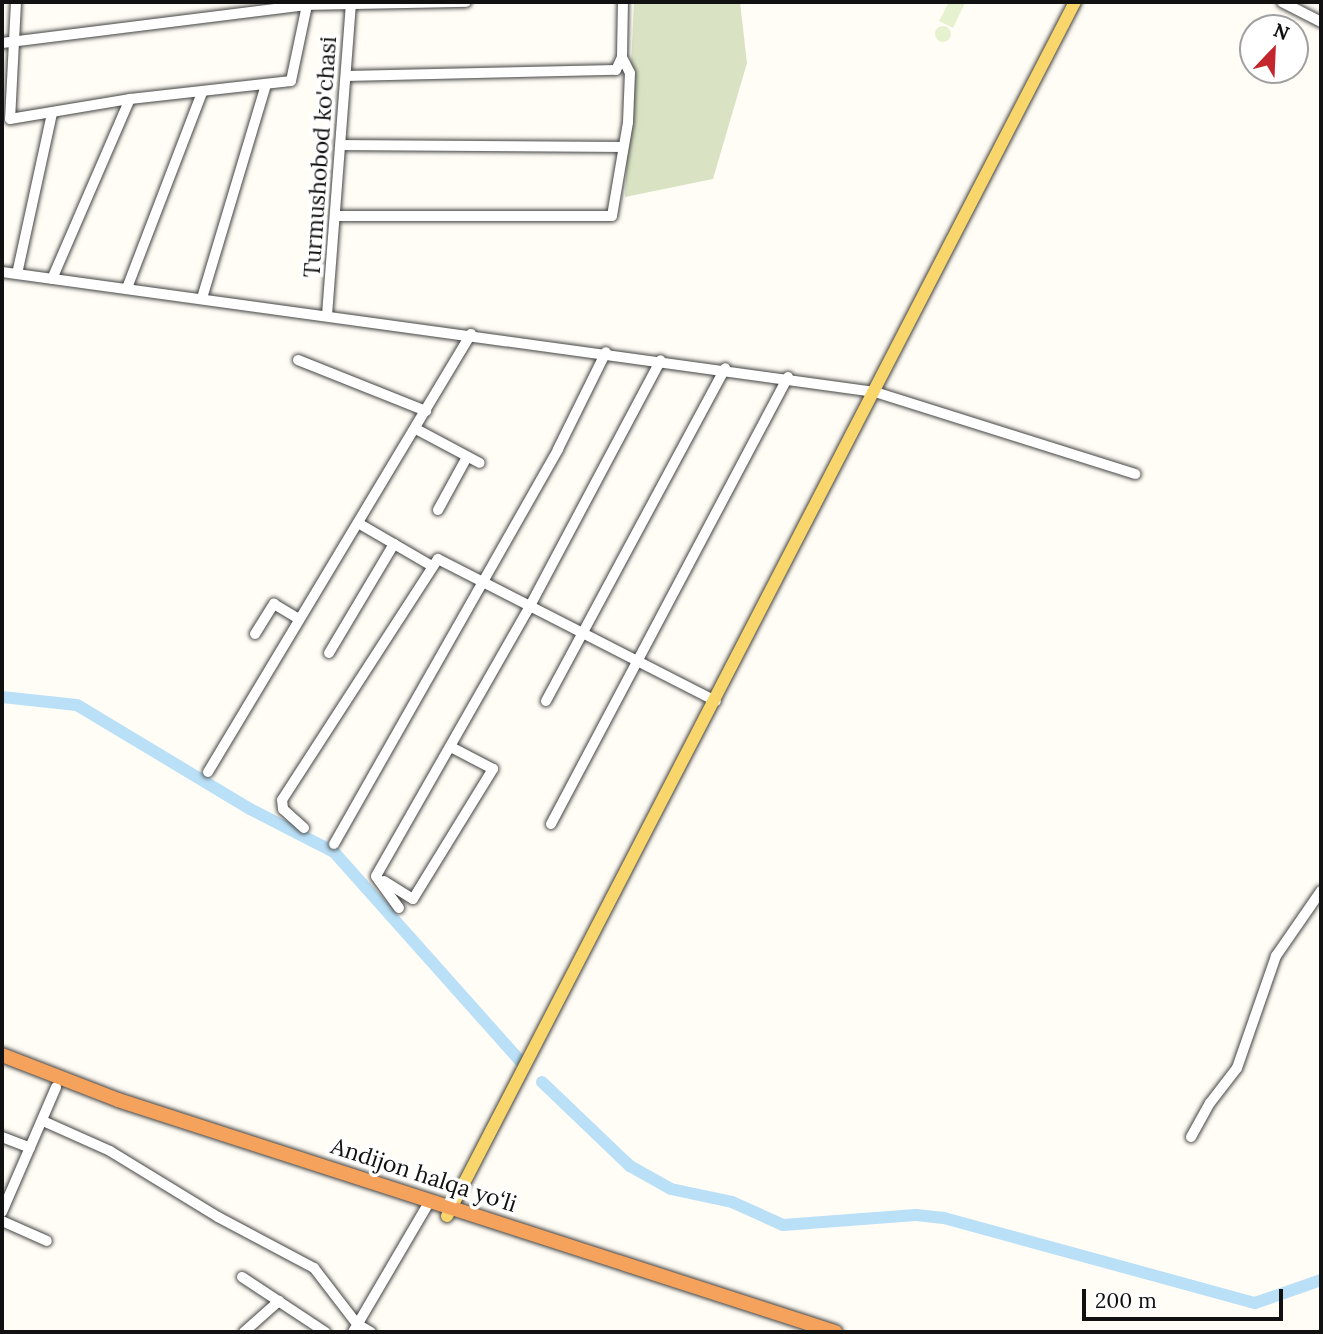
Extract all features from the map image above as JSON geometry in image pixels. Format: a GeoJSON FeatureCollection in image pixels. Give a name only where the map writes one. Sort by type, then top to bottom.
{"type":"FeatureCollection","features":[{"type":"Feature","properties":{"kind":"highway","name":"Andijon halqa yo‘li"},"geometry":{"type":"LineString","coordinates":[[2,1055],[118,1100],[805,1332]]}},
{"type":"Feature","properties":{"kind":"highway","name":"Andijon halqa yo‘li"},"geometry":{"type":"LineString","coordinates":[[2,1065],[56,1087],[427,1205]]}},
{"type":"Feature","properties":{"kind":"highway","name":"Andijon halqa yo‘li"},"geometry":{"type":"LineString","coordinates":[[448,1212],[835,1332]]}},
{"type":"Feature","properties":{"kind":"main road"},"geometry":{"type":"LineString","coordinates":[[448,1212],[716,701],[1075,2]]}},
{"type":"Feature","properties":{"kind":"street"},"geometry":{"type":"LineString","coordinates":[[16,2],[6,112],[10,119],[130,99],[266,85],[295,78],[307,5]]}},
{"type":"Feature","properties":{"kind":"street"},"geometry":{"type":"LineString","coordinates":[[2,43],[307,5],[466,2]]}},
{"type":"Feature","properties":{"kind":"street"},"geometry":{"type":"LineString","coordinates":[[346,76],[616,70],[622,57],[623,2]]}},
{"type":"Feature","properties":{"kind":"street"},"geometry":{"type":"LineString","coordinates":[[1282,2],[1321,22]]}},
{"type":"Feature","properties":{"kind":"street","name":"Turmushobod ko'chasi"},"geometry":{"type":"LineString","coordinates":[[327,315],[351,3]]}},
{"type":"Feature","properties":{"kind":"street"},"geometry":{"type":"LineString","coordinates":[[335,216],[612,216],[621,147],[628,122],[630,73],[622,57]]}},
{"type":"Feature","properties":{"kind":"street"},"geometry":{"type":"LineString","coordinates":[[202,298],[266,85]]}},
{"type":"Feature","properties":{"kind":"street"},"geometry":{"type":"LineString","coordinates":[[127,288],[202,93]]}},
{"type":"Feature","properties":{"kind":"street"},"geometry":{"type":"LineString","coordinates":[[52,279],[130,99]]}},
{"type":"Feature","properties":{"kind":"street"},"geometry":{"type":"LineString","coordinates":[[17,274],[52,114]]}},
{"type":"Feature","properties":{"kind":"street"},"geometry":{"type":"LineString","coordinates":[[341,145],[621,147]]}},
{"type":"Feature","properties":{"kind":"street"},"geometry":{"type":"LineString","coordinates":[[2,272],[725,368],[875,391],[1135,474]]}},
{"type":"Feature","properties":{"kind":"street"},"geometry":{"type":"LineString","coordinates":[[208,772],[471,334]]}},
{"type":"Feature","properties":{"kind":"street"},"geometry":{"type":"LineString","coordinates":[[334,844],[558,449],[606,352]]}},
{"type":"Feature","properties":{"kind":"street"},"geometry":{"type":"LineString","coordinates":[[298,360],[426,411]]}},
{"type":"Feature","properties":{"kind":"street"},"geometry":{"type":"LineString","coordinates":[[377,877],[531,604],[661,360]]}},
{"type":"Feature","properties":{"kind":"street"},"geometry":{"type":"LineString","coordinates":[[545,701],[725,368]]}},
{"type":"Feature","properties":{"kind":"street"},"geometry":{"type":"LineString","coordinates":[[551,824],[788,377]]}},
{"type":"Feature","properties":{"kind":"street"},"geometry":{"type":"LineString","coordinates":[[416,429],[480,463]]}},
{"type":"Feature","properties":{"kind":"street"},"geometry":{"type":"LineString","coordinates":[[438,510],[467,457]]}},
{"type":"Feature","properties":{"kind":"street"},"geometry":{"type":"LineString","coordinates":[[358,523],[432,566]]}},
{"type":"Feature","properties":{"kind":"street"},"geometry":{"type":"LineString","coordinates":[[329,653],[394,544]]}},
{"type":"Feature","properties":{"kind":"street"},"geometry":{"type":"LineString","coordinates":[[304,828],[283,808],[282,800],[432,566],[443,559],[716,701]]}},
{"type":"Feature","properties":{"kind":"street"},"geometry":{"type":"LineString","coordinates":[[256,634],[274,604],[299,619]]}},
{"type":"Feature","properties":{"kind":"street"},"geometry":{"type":"LineString","coordinates":[[377,877],[413,899],[493,769],[451,747]]}},
{"type":"Feature","properties":{"kind":"street"},"geometry":{"type":"LineString","coordinates":[[377,877],[399,908]]}},
{"type":"Feature","properties":{"kind":"street"},"geometry":{"type":"LineString","coordinates":[[1191,1137],[1210,1103],[1237,1068],[1276,956],[1321,891]]}},
{"type":"Feature","properties":{"kind":"street"},"geometry":{"type":"LineString","coordinates":[[2,1212],[56,1087]]}},
{"type":"Feature","properties":{"kind":"street"},"geometry":{"type":"LineString","coordinates":[[43,1121],[110,1151],[218,1217],[314,1268],[355,1328],[371,1332]]}},
{"type":"Feature","properties":{"kind":"street"},"geometry":{"type":"LineString","coordinates":[[2,1137],[30,1148]]}},
{"type":"Feature","properties":{"kind":"street"},"geometry":{"type":"LineString","coordinates":[[355,1328],[427,1205]]}},
{"type":"Feature","properties":{"kind":"street"},"geometry":{"type":"LineString","coordinates":[[2,1221],[47,1241]]}},
{"type":"Feature","properties":{"kind":"street"},"geometry":{"type":"LineString","coordinates":[[242,1277],[326,1332]]}},
{"type":"Feature","properties":{"kind":"street"},"geometry":{"type":"LineString","coordinates":[[244,1332],[279,1301]]}},
{"type":"Feature","properties":{"kind":"green space"},"geometry":{"type":"Polygon","coordinates":[[[634,2],[740,2],[747,63],[713,179],[625,197],[634,2]]]}},
{"type":"Feature","properties":{"kind":"green space"},"geometry":{"type":"Polygon","coordinates":[[[949,2],[965,3],[953,28],[939,21],[949,2]]]}},
{"type":"Feature","properties":{"kind":"green space"},"geometry":{"type":"Polygon","coordinates":[[[940,26],[946,26],[951,34],[949,40],[940,42],[935,37],[935,31],[940,26]]]}},
{"type":"Feature","properties":{"kind":"waterway"},"geometry":{"type":"LineString","coordinates":[[2,697],[77,705],[250,809],[334,852],[522,1063]]}},
{"type":"Feature","properties":{"kind":"waterway"},"geometry":{"type":"LineString","coordinates":[[542,1082],[630,1166],[671,1189],[732,1202],[783,1225],[916,1215],[944,1218],[1255,1303],[1321,1280]]}}]}
